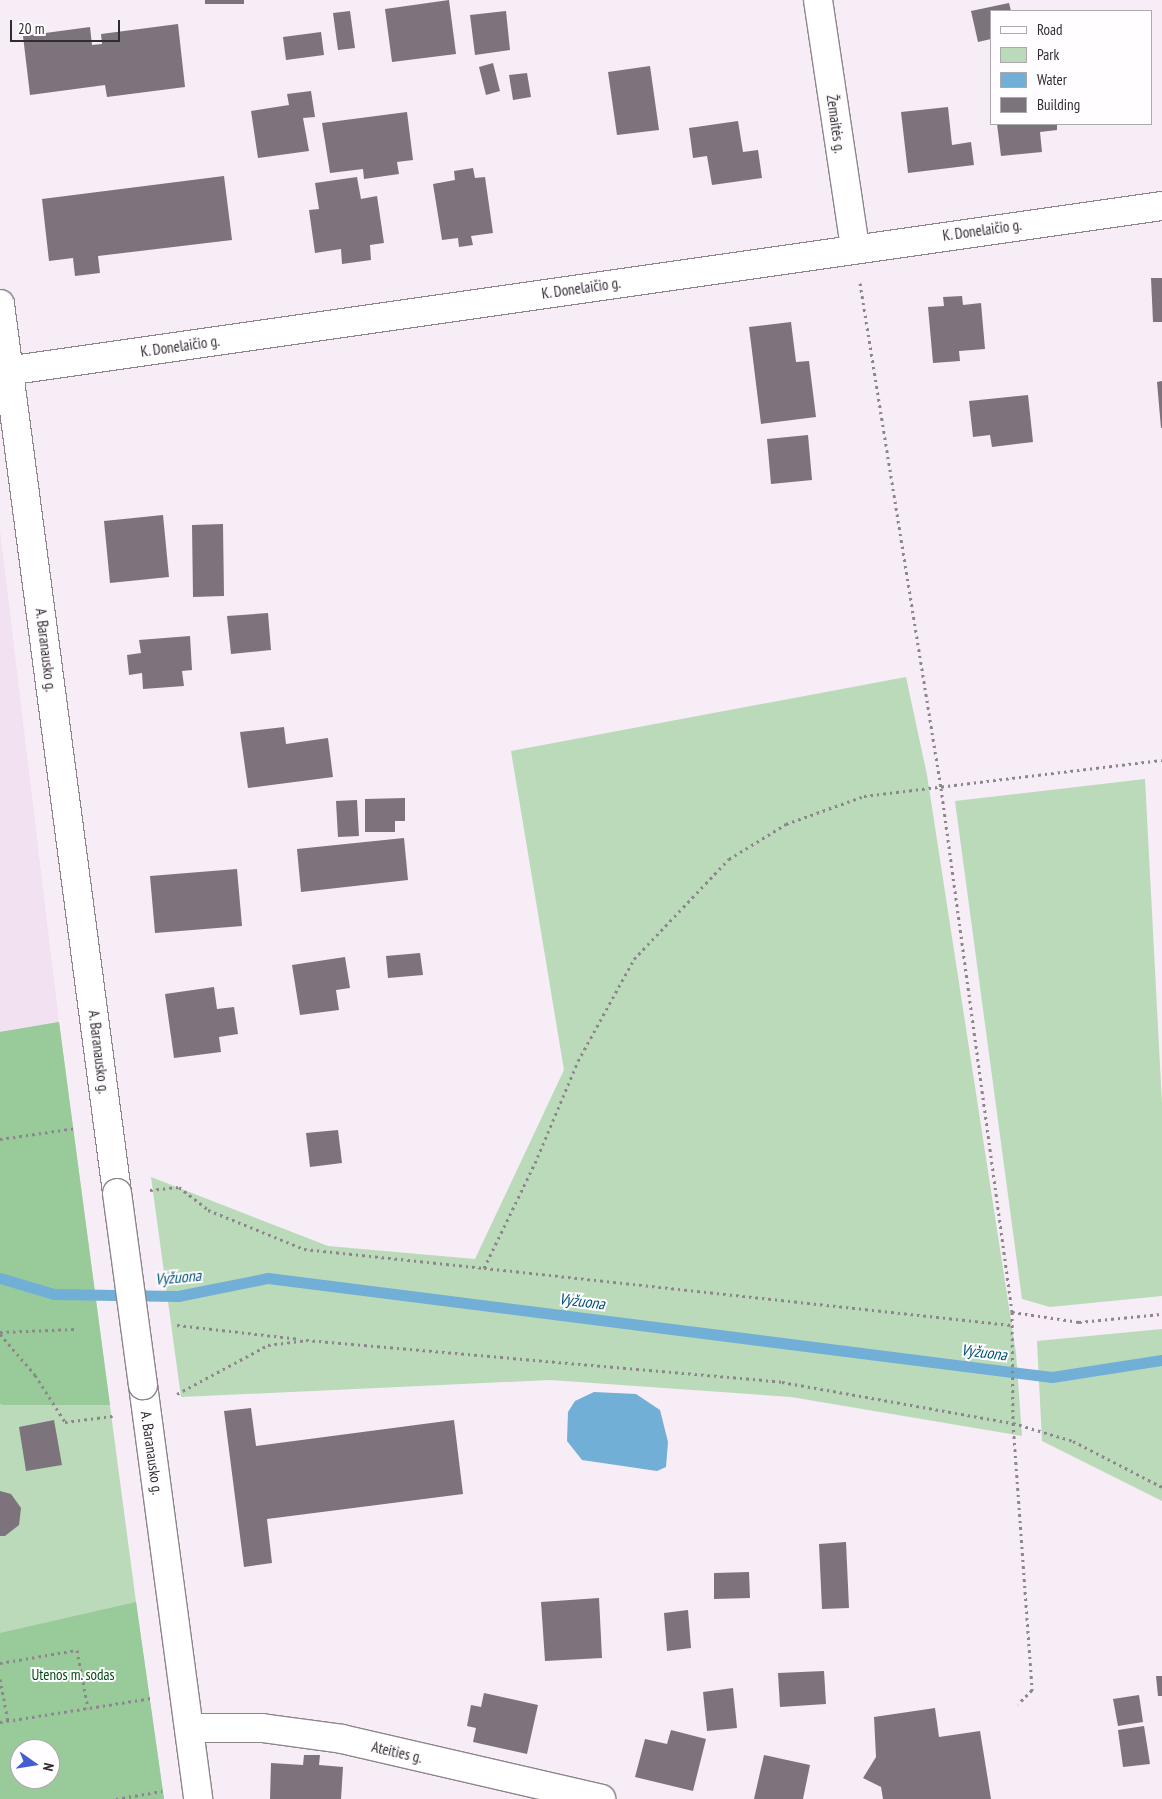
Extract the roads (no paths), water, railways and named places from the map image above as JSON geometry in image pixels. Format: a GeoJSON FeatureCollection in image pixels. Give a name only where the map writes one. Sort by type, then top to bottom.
{"type":"FeatureCollection","features":[{"type":"Feature","properties":{"kind":"street","name":"Žemaitės g."},"geometry":{"type":"LineString","coordinates":[[818,0],[855,248]]}},
{"type":"Feature","properties":{"kind":"street","name":"K. Donelaičio g."},"geometry":{"type":"LineString","coordinates":[[5,371],[855,248],[1162,206]]}},
{"type":"Feature","properties":{"kind":"street","name":"A. Baranausko g."},"geometry":{"type":"LineString","coordinates":[[0,304],[5,371],[198,1799]]}},
{"type":"Feature","properties":{"kind":"street","name":"Ateities g."},"geometry":{"type":"LineString","coordinates":[[189,1728],[262,1728],[342,1739],[601,1799]]}},
{"type":"Feature","properties":{"kind":"water"},"geometry":{"type":"Polygon","coordinates":[[[594,1392],[636,1394],[660,1410],[668,1442],[666,1467],[657,1471],[582,1460],[567,1441],[568,1412],[575,1401],[594,1392]]]}},
{"type":"Feature","properties":{"kind":"waterway","name":"Vyžuona"},"geometry":{"type":"LineString","coordinates":[[0,1278],[54,1294],[178,1296],[268,1278],[1052,1377],[1162,1360]]}},
{"type":"Feature","properties":{"kind":"park label","name":"Utenos m. sodas"},"geometry":{"type":"Point","coordinates":[73,1675]}}]}
